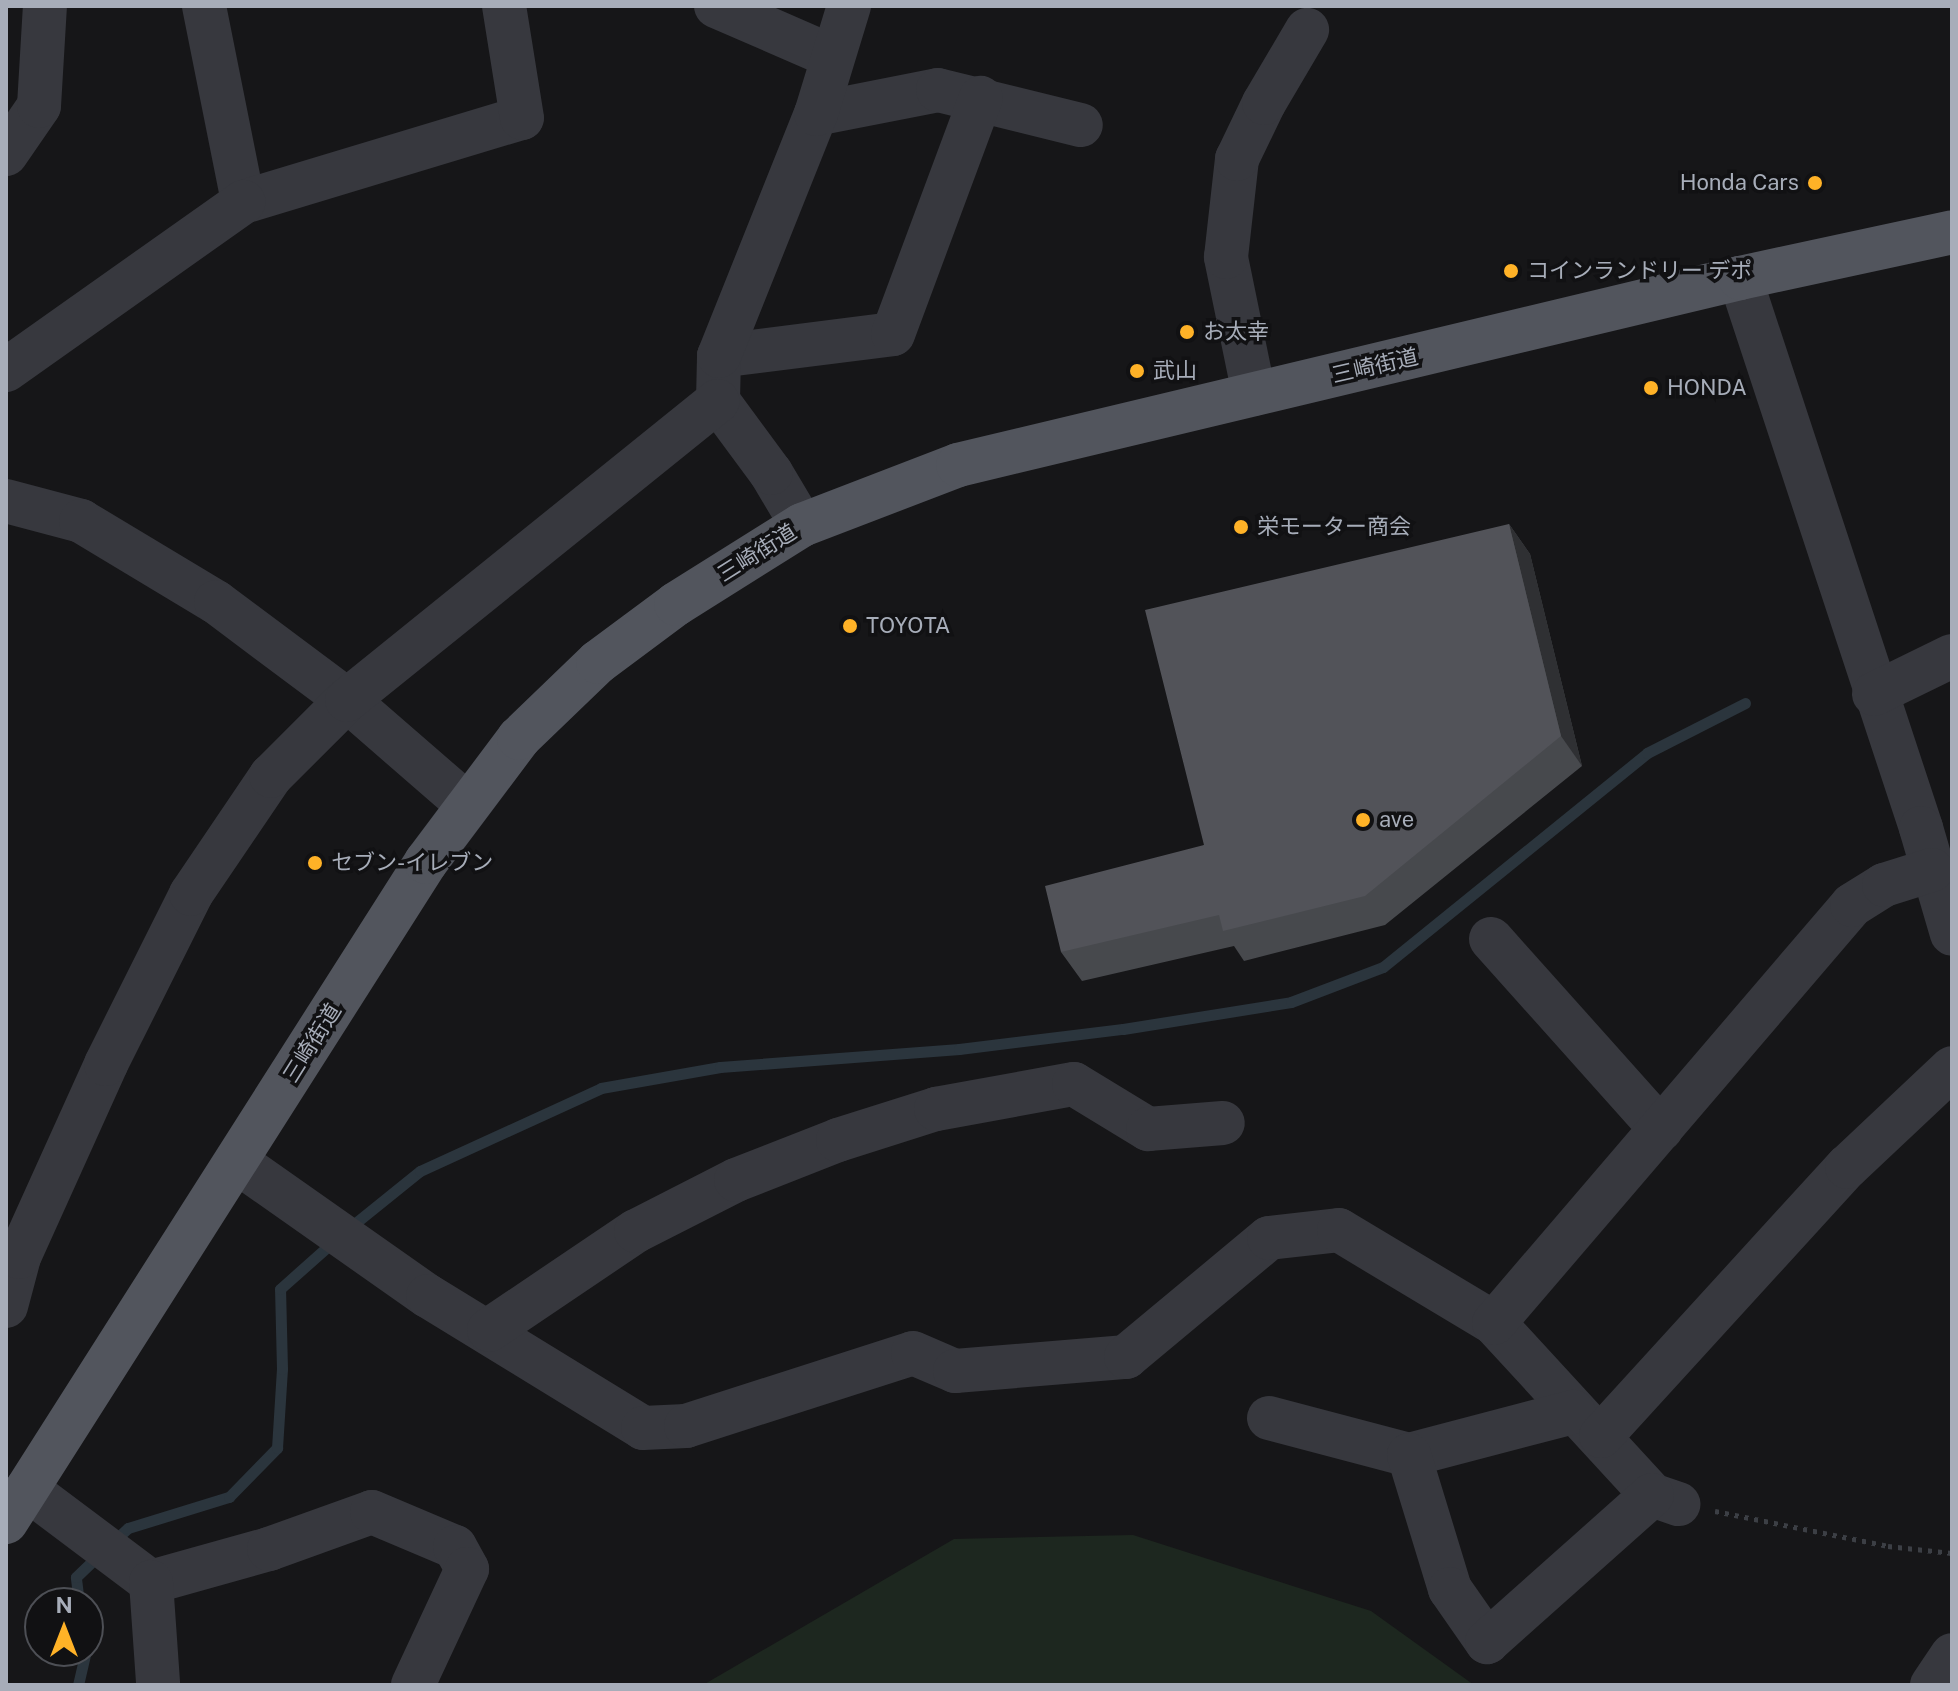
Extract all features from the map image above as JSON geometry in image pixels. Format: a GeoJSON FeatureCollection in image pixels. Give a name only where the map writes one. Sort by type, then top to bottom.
{"type":"FeatureCollection","features":[{"type":"Feature","properties":{"kind":"main road","name":"三崎街道"},"geometry":{"type":"LineString","coordinates":[[15,1496],[237,1162],[426,862],[468,805],[519,738],[598,662],[676,604],[802,525],[958,465],[1740,278],[1952,232]]}},
{"type":"Feature","properties":{"kind":"street"},"geometry":{"type":"LineString","coordinates":[[6,154],[39,106],[45,6]]}},
{"type":"Feature","properties":{"kind":"street"},"geometry":{"type":"LineString","coordinates":[[204,6],[243,202]]}},
{"type":"Feature","properties":{"kind":"street"},"geometry":{"type":"LineString","coordinates":[[6,370],[243,202],[522,118],[504,6]]}},
{"type":"Feature","properties":{"kind":"street"},"geometry":{"type":"LineString","coordinates":[[716,6],[831,56]]}},
{"type":"Feature","properties":{"kind":"street"},"geometry":{"type":"LineString","coordinates":[[802,525],[771,473],[718,401],[719,356],[816,114],[831,56],[849,6]]}},
{"type":"Feature","properties":{"kind":"street"},"geometry":{"type":"LineString","coordinates":[[1254,394],[1226,257],[1237,159],[1264,103],[1307,30]]}},
{"type":"Feature","properties":{"kind":"street"},"geometry":{"type":"LineString","coordinates":[[816,114],[938,90],[981,98],[1081,125]]}},
{"type":"Feature","properties":{"kind":"street"},"geometry":{"type":"LineString","coordinates":[[719,356],[893,334],[981,98]]}},
{"type":"Feature","properties":{"kind":"street"},"geometry":{"type":"LineString","coordinates":[[1740,278],[1952,934]]}},
{"type":"Feature","properties":{"kind":"street"},"geometry":{"type":"LineString","coordinates":[[6,1306],[12,1253],[191,894],[271,776],[347,700],[718,401]]}},
{"type":"Feature","properties":{"kind":"street"},"geometry":{"type":"LineString","coordinates":[[6,501],[34,505],[81,521],[216,602],[347,700],[468,805]]}},
{"type":"Feature","properties":{"kind":"street"},"geometry":{"type":"LineString","coordinates":[[1874,694],[1952,656]]}},
{"type":"Feature","properties":{"kind":"street"},"geometry":{"type":"LineString","coordinates":[[1494,1323],[1852,905],[1884,885],[1932,870]]}},
{"type":"Feature","properties":{"kind":"street"},"geometry":{"type":"LineString","coordinates":[[1491,939],[1661,1129]]}},
{"type":"Feature","properties":{"kind":"street"},"geometry":{"type":"LineString","coordinates":[[1269,1418],[1409,1455],[1587,1424],[1847,1167],[1952,1068]]}},
{"type":"Feature","properties":{"kind":"street"},"geometry":{"type":"LineString","coordinates":[[489,1330],[636,1231],[736,1180],[838,1140],[936,1109],[1074,1084],[1148,1129],[1223,1123]]}},
{"type":"Feature","properties":{"kind":"street"},"geometry":{"type":"LineString","coordinates":[[237,1162],[428,1296],[489,1330],[643,1428],[686,1426],[913,1353],[955,1371],[1126,1357],[1269,1238],[1339,1230],[1494,1323],[1587,1424],[1665,1500],[1487,1642],[1450,1589],[1409,1455]]}},
{"type":"Feature","properties":{"kind":"street"},"geometry":{"type":"LineString","coordinates":[[15,1496],[151,1582],[269,1549],[372,1512],[455,1547],[467,1569],[413,1685]]}},
{"type":"Feature","properties":{"kind":"street"},"geometry":{"type":"LineString","coordinates":[[151,1582],[158,1683]]}},
{"type":"Feature","properties":{"kind":"street"},"geometry":{"type":"LineString","coordinates":[[1932,1685],[1952,1655]]}},
{"type":"Feature","properties":{"kind":"path"},"geometry":{"type":"LineString","coordinates":[[1665,1500],[1888,1546],[1952,1553]]}},
{"type":"Feature","properties":{"kind":"shaded area"},"geometry":{"type":"Polygon","coordinates":[[[1133,1535],[1371,1611],[1474,1685],[703,1685],[954,1539],[1133,1535]]]}},
{"type":"Feature","properties":{"kind":"building","name":"ave"},"geometry":{"type":"Polygon","coordinates":[[[1509,524],[1561,736],[1365,896],[1223,931],[1219,915],[1061,952],[1045,886],[1204,845],[1145,610],[1509,524]]]}},
{"type":"Feature","properties":{"kind":"waterway"},"geometry":{"type":"LineString","coordinates":[[348,1229],[420,1171],[601,1088],[720,1067],[959,1049],[1123,1029],[1291,1002],[1383,967],[1647,753],[1745,703]]}},
{"type":"Feature","properties":{"kind":"waterway"},"geometry":{"type":"LineString","coordinates":[[114,1541],[128,1528],[229,1497],[277,1448],[282,1369],[280,1289],[335,1240]]}},
{"type":"Feature","properties":{"kind":"waterway"},"geometry":{"type":"LineString","coordinates":[[77,1587],[76,1577],[101,1553]]}},
{"type":"Feature","properties":{"kind":"waterway"},"geometry":{"type":"LineString","coordinates":[[78,1685],[82,1667]]}},
{"type":"Feature","properties":{"kind":"place","name":"Honda Cars"},"geometry":{"type":"Point","coordinates":[1815,183]}},
{"type":"Feature","properties":{"kind":"place","name":"コインランドリー デポ"},"geometry":{"type":"Point","coordinates":[1511,271]}},
{"type":"Feature","properties":{"kind":"place","name":"お太幸"},"geometry":{"type":"Point","coordinates":[1187,332]}},
{"type":"Feature","properties":{"kind":"place","name":"武山"},"geometry":{"type":"Point","coordinates":[1137,371]}},
{"type":"Feature","properties":{"kind":"place","name":"HONDA"},"geometry":{"type":"Point","coordinates":[1651,388]}},
{"type":"Feature","properties":{"kind":"place","name":"栄モーター商会"},"geometry":{"type":"Point","coordinates":[1241,527]}},
{"type":"Feature","properties":{"kind":"place","name":"TOYOTA"},"geometry":{"type":"Point","coordinates":[850,626]}},
{"type":"Feature","properties":{"kind":"place","name":"ave"},"geometry":{"type":"Point","coordinates":[1363,820]}},
{"type":"Feature","properties":{"kind":"place","name":"セブン-イレブン"},"geometry":{"type":"Point","coordinates":[315,863]}}]}
